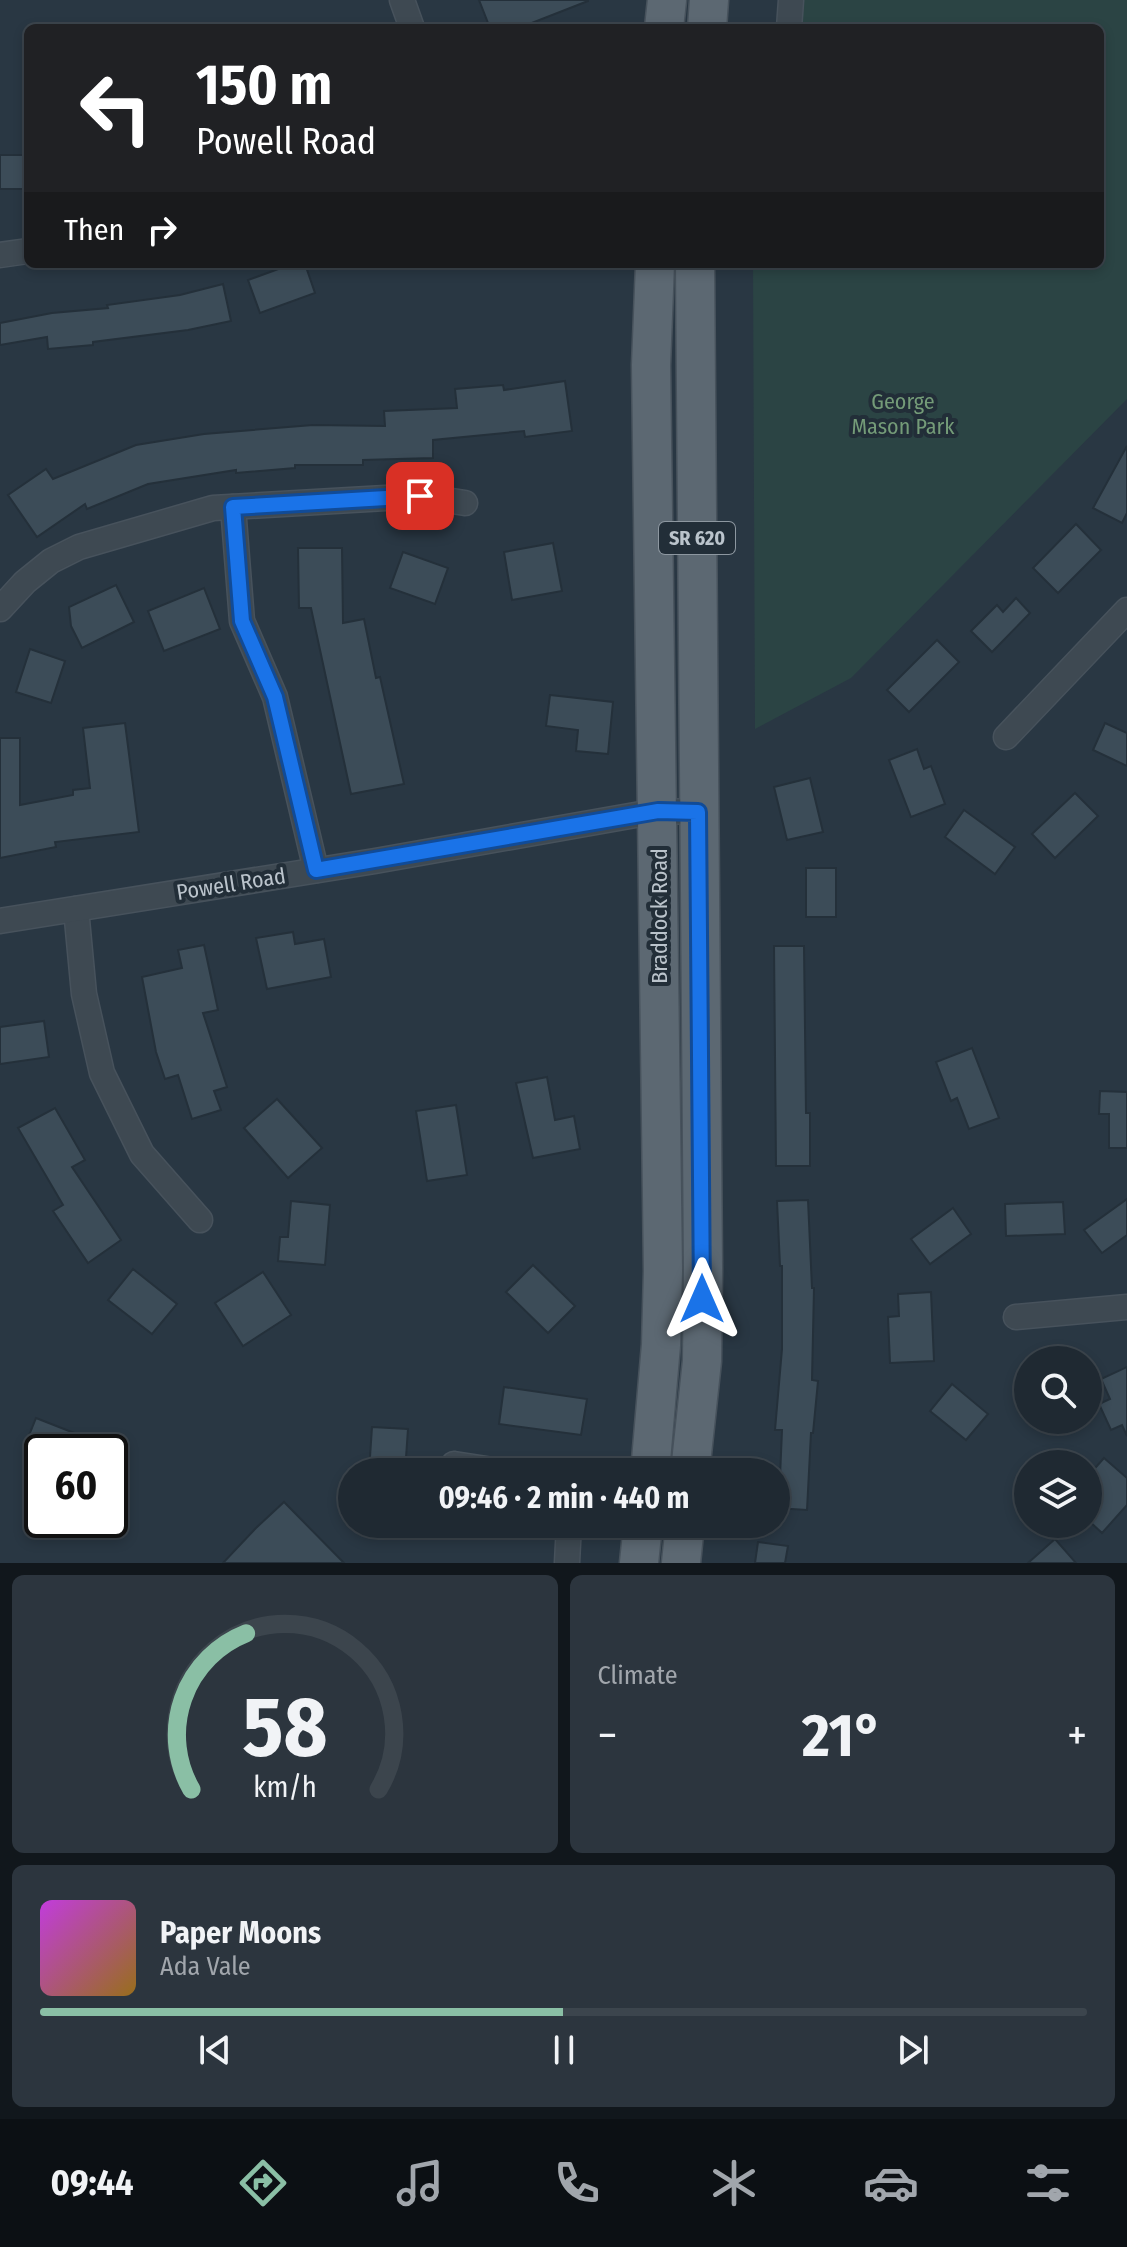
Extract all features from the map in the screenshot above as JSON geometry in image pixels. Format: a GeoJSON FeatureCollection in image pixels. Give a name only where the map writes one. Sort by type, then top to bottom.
{"type":"FeatureCollection","features":[{"type":"Feature","properties":{"kind":"main road"},"geometry":{"type":"LineString","coordinates":[[664,24],[667,0]]}},
{"type":"Feature","properties":{"kind":"main road"},"geometry":{"type":"LineString","coordinates":[[707,24],[709,0]]}},
{"type":"Feature","properties":{"kind":"main road","name":"Braddock Road"},"geometry":{"type":"LineString","coordinates":[[651,1458],[660,1359],[663,1271],[651,365],[655,268]]}},
{"type":"Feature","properties":{"kind":"main road","name":"Braddock Road"},"geometry":{"type":"LineString","coordinates":[[691,1458],[702,1345],[695,268]]}},
{"type":"Feature","properties":{"kind":"main road"},"geometry":{"type":"LineString","coordinates":[[639,1563],[642,1538]]}},
{"type":"Feature","properties":{"kind":"main road"},"geometry":{"type":"LineString","coordinates":[[681,1563],[684,1538]]}},
{"type":"Feature","properties":{"kind":"street"},"geometry":{"type":"LineString","coordinates":[[402,0],[411,24]]}},
{"type":"Feature","properties":{"kind":"street"},"geometry":{"type":"LineString","coordinates":[[789,24],[791,0]]}},
{"type":"Feature","properties":{"kind":"street"},"geometry":{"type":"LineString","coordinates":[[0,255],[24,252]]}},
{"type":"Feature","properties":{"kind":"street"},"geometry":{"type":"LineString","coordinates":[[0,609],[25,582],[51,561],[79,547],[200,512],[233,507],[420,496],[465,503]]}},
{"type":"Feature","properties":{"kind":"street"},"geometry":{"type":"LineString","coordinates":[[233,507],[242,621],[275,697],[316,870]]}},
{"type":"Feature","properties":{"kind":"street"},"geometry":{"type":"LineString","coordinates":[[1006,737],[1123,622]]}},
{"type":"Feature","properties":{"kind":"street","name":"Powell Road"},"geometry":{"type":"LineString","coordinates":[[0,921],[658,811],[698,812]]}},
{"type":"Feature","properties":{"kind":"street"},"geometry":{"type":"LineString","coordinates":[[76,909],[84,994],[102,1073],[142,1154],[200,1220]]}},
{"type":"Feature","properties":{"kind":"street"},"geometry":{"type":"LineString","coordinates":[[1016,1317],[1127,1307]]}},
{"type":"Feature","properties":{"kind":"street"},"geometry":{"type":"LineString","coordinates":[[567,1563],[568,1538]]}},
{"type":"Feature","properties":{"kind":"green space","name":"George Mason Park"},"geometry":{"type":"Polygon","coordinates":[[[803,0],[1127,0],[1127,399],[851,678],[755,729],[753,268],[1104,268],[1104,24],[801,24],[803,0]]]}},
{"type":"Feature","properties":{"kind":"building"},"geometry":{"type":"Polygon","coordinates":[[[479,0],[588,0],[529,24],[488,24],[479,0]]]}},
{"type":"Feature","properties":{"kind":"building"},"geometry":{"type":"Polygon","coordinates":[[[0,155],[24,155],[24,189],[0,189],[0,155]]]}},
{"type":"Feature","properties":{"kind":"building"},"geometry":{"type":"Polygon","coordinates":[[[281,268],[306,268],[315,293],[260,313],[248,280],[281,268]]]}},
{"type":"Feature","properties":{"kind":"building"},"geometry":{"type":"Polygon","coordinates":[[[223,284],[231,321],[188,330],[93,342],[93,345],[48,349],[47,337],[0,345],[0,323],[52,313],[108,308],[107,305],[180,295],[223,284]]]}},
{"type":"Feature","properties":{"kind":"building"},"geometry":{"type":"Polygon","coordinates":[[[565,381],[572,431],[525,437],[524,431],[433,440],[433,458],[363,460],[363,465],[295,465],[295,468],[236,473],[236,470],[148,484],[87,509],[85,504],[37,537],[8,495],[46,469],[53,479],[136,445],[204,434],[313,425],[385,426],[384,411],[457,408],[455,389],[503,385],[504,390],[565,381]]]}},
{"type":"Feature","properties":{"kind":"building"},"geometry":{"type":"Polygon","coordinates":[[[1127,446],[1127,513],[1122,523],[1093,508],[1127,446]]]}},
{"type":"Feature","properties":{"kind":"building"},"geometry":{"type":"Polygon","coordinates":[[[1076,524],[1101,550],[1058,593],[1033,568],[1076,524]]]}},
{"type":"Feature","properties":{"kind":"building"},"geometry":{"type":"Polygon","coordinates":[[[553,543],[562,591],[512,600],[504,552],[553,543]]]}},
{"type":"Feature","properties":{"kind":"building"},"geometry":{"type":"Polygon","coordinates":[[[298,548],[342,548],[343,623],[364,619],[404,784],[351,794],[311,608],[299,608],[298,548]]]}},
{"type":"Feature","properties":{"kind":"building"},"geometry":{"type":"Polygon","coordinates":[[[403,552],[448,568],[435,604],[390,588],[403,552]]]}},
{"type":"Feature","properties":{"kind":"building"},"geometry":{"type":"Polygon","coordinates":[[[116,585],[134,622],[82,648],[71,626],[69,607],[116,585]]]}},
{"type":"Feature","properties":{"kind":"building"},"geometry":{"type":"Polygon","coordinates":[[[204,588],[220,629],[164,651],[148,611],[204,588]]]}},
{"type":"Feature","properties":{"kind":"building"},"geometry":{"type":"Polygon","coordinates":[[[1016,598],[1030,613],[992,652],[971,631],[997,605],[1003,612],[1016,598]]]}},
{"type":"Feature","properties":{"kind":"building"},"geometry":{"type":"Polygon","coordinates":[[[937,640],[959,662],[909,712],[887,690],[937,640]]]}},
{"type":"Feature","properties":{"kind":"building"},"geometry":{"type":"Polygon","coordinates":[[[30,649],[65,661],[51,703],[16,692],[30,649]]]}},
{"type":"Feature","properties":{"kind":"building"},"geometry":{"type":"Polygon","coordinates":[[[550,695],[613,702],[608,754],[576,751],[578,730],[546,726],[550,695]]]}},
{"type":"Feature","properties":{"kind":"building"},"geometry":{"type":"Polygon","coordinates":[[[125,723],[139,832],[55,842],[56,847],[0,858],[0,738],[20,738],[20,805],[73,795],[73,790],[90,788],[83,728],[125,723]]]}},
{"type":"Feature","properties":{"kind":"building"},"geometry":{"type":"Polygon","coordinates":[[[1105,723],[1127,733],[1127,766],[1093,750],[1105,723]]]}},
{"type":"Feature","properties":{"kind":"building"},"geometry":{"type":"Polygon","coordinates":[[[917,749],[924,769],[931,766],[945,804],[911,817],[889,760],[917,749]]]}},
{"type":"Feature","properties":{"kind":"building"},"geometry":{"type":"Polygon","coordinates":[[[810,778],[823,832],[787,840],[774,787],[810,778]]]}},
{"type":"Feature","properties":{"kind":"building"},"geometry":{"type":"Polygon","coordinates":[[[1075,793],[1098,816],[1055,858],[1032,834],[1075,793]]]}},
{"type":"Feature","properties":{"kind":"building"},"geometry":{"type":"Polygon","coordinates":[[[964,810],[1015,847],[995,874],[945,837],[964,810]]]}},
{"type":"Feature","properties":{"kind":"building"},"geometry":{"type":"Polygon","coordinates":[[[806,868],[836,868],[836,917],[806,917],[806,868]]]}},
{"type":"Feature","properties":{"kind":"building"},"geometry":{"type":"Polygon","coordinates":[[[293,932],[295,944],[324,939],[331,977],[267,989],[256,938],[293,932]]]}},
{"type":"Feature","properties":{"kind":"building"},"geometry":{"type":"Polygon","coordinates":[[[204,945],[218,1010],[203,1013],[227,1087],[214,1091],[221,1110],[192,1119],[178,1075],[165,1079],[156,1052],[142,977],[182,968],[178,950],[204,945]]]}},
{"type":"Feature","properties":{"kind":"building"},"geometry":{"type":"Polygon","coordinates":[[[774,946],[804,946],[806,1113],[810,1113],[810,1166],[776,1166],[774,946]]]}},
{"type":"Feature","properties":{"kind":"building"},"geometry":{"type":"Polygon","coordinates":[[[44,1021],[49,1057],[0,1064],[0,1027],[44,1021]]]}},
{"type":"Feature","properties":{"kind":"building"},"geometry":{"type":"Polygon","coordinates":[[[972,1048],[999,1118],[969,1129],[957,1098],[951,1101],[936,1062],[972,1048]]]}},
{"type":"Feature","properties":{"kind":"building"},"geometry":{"type":"Polygon","coordinates":[[[547,1077],[555,1120],[574,1116],[580,1149],[533,1158],[516,1083],[547,1077]]]}},
{"type":"Feature","properties":{"kind":"building"},"geometry":{"type":"Polygon","coordinates":[[[1100,1091],[1127,1092],[1127,1148],[1109,1148],[1109,1114],[1099,1114],[1100,1091]]]}},
{"type":"Feature","properties":{"kind":"building"},"geometry":{"type":"Polygon","coordinates":[[[277,1099],[322,1148],[288,1178],[244,1128],[277,1099]]]}},
{"type":"Feature","properties":{"kind":"building"},"geometry":{"type":"Polygon","coordinates":[[[456,1105],[467,1175],[427,1181],[416,1111],[456,1105]]]}},
{"type":"Feature","properties":{"kind":"building"},"geometry":{"type":"Polygon","coordinates":[[[55,1108],[85,1160],[72,1167],[121,1240],[88,1263],[53,1211],[63,1205],[18,1128],[55,1108]]]}},
{"type":"Feature","properties":{"kind":"building"},"geometry":{"type":"Polygon","coordinates":[[[1127,1199],[1127,1235],[1102,1253],[1084,1230],[1127,1199]]]}},
{"type":"Feature","properties":{"kind":"building"},"geometry":{"type":"Polygon","coordinates":[[[808,1200],[814,1288],[812,1380],[818,1381],[811,1433],[807,1510],[790,1509],[790,1458],[781,1458],[782,1430],[775,1430],[782,1349],[782,1266],[777,1201],[808,1200]]]}},
{"type":"Feature","properties":{"kind":"building"},"geometry":{"type":"Polygon","coordinates":[[[291,1201],[330,1205],[325,1265],[278,1261],[280,1237],[288,1237],[291,1201]]]}},
{"type":"Feature","properties":{"kind":"building"},"geometry":{"type":"Polygon","coordinates":[[[1063,1202],[1065,1234],[1006,1236],[1005,1204],[1063,1202]]]}},
{"type":"Feature","properties":{"kind":"building"},"geometry":{"type":"Polygon","coordinates":[[[953,1208],[971,1234],[930,1264],[911,1239],[953,1208]]]}},
{"type":"Feature","properties":{"kind":"building"},"geometry":{"type":"Polygon","coordinates":[[[533,1265],[575,1306],[548,1333],[506,1292],[533,1265]]]}},
{"type":"Feature","properties":{"kind":"building"},"geometry":{"type":"Polygon","coordinates":[[[133,1269],[177,1304],[152,1334],[108,1300],[133,1269]]]}},
{"type":"Feature","properties":{"kind":"building"},"geometry":{"type":"Polygon","coordinates":[[[263,1272],[291,1315],[243,1346],[215,1303],[263,1272]]]}},
{"type":"Feature","properties":{"kind":"building"},"geometry":{"type":"Polygon","coordinates":[[[931,1292],[934,1361],[890,1363],[888,1317],[899,1316],[898,1294],[931,1292]]]}},
{"type":"Feature","properties":{"kind":"building"},"geometry":{"type":"Polygon","coordinates":[[[1127,1367],[1127,1436],[1122,1425],[1111,1430],[1102,1410],[1102,1403],[1110,1399],[1102,1379],[1127,1367]]]}},
{"type":"Feature","properties":{"kind":"building"},"geometry":{"type":"Polygon","coordinates":[[[952,1384],[988,1414],[966,1440],[930,1411],[952,1384]]]}},
{"type":"Feature","properties":{"kind":"building"},"geometry":{"type":"Polygon","coordinates":[[[504,1387],[587,1399],[581,1435],[499,1424],[504,1387]]]}},
{"type":"Feature","properties":{"kind":"building"},"geometry":{"type":"Polygon","coordinates":[[[36,1418],[77,1434],[30,1434],[36,1418]]]}},
{"type":"Feature","properties":{"kind":"building"},"geometry":{"type":"Polygon","coordinates":[[[372,1427],[408,1429],[406,1458],[370,1458],[372,1427]]]}},
{"type":"Feature","properties":{"kind":"building"},"geometry":{"type":"Polygon","coordinates":[[[1104,1458],[1127,1478],[1127,1505],[1102,1533],[1104,1458]]]}},
{"type":"Feature","properties":{"kind":"building"},"geometry":{"type":"Polygon","coordinates":[[[284,1502],[344,1563],[223,1563],[256,1528],[284,1502]]]}},
{"type":"Feature","properties":{"kind":"building"},"geometry":{"type":"Polygon","coordinates":[[[1055,1539],[1076,1563],[1028,1563],[1055,1539]]]}},
{"type":"Feature","properties":{"kind":"building"},"geometry":{"type":"Polygon","coordinates":[[[758,1542],[788,1546],[785,1563],[755,1563],[758,1542]]]}},
{"type":"Feature","properties":{"kind":"route"},"geometry":{"type":"LineString","coordinates":[[420,496],[233,507],[242,621],[275,697],[316,870],[658,811],[698,812],[702,1299]]}}]}
